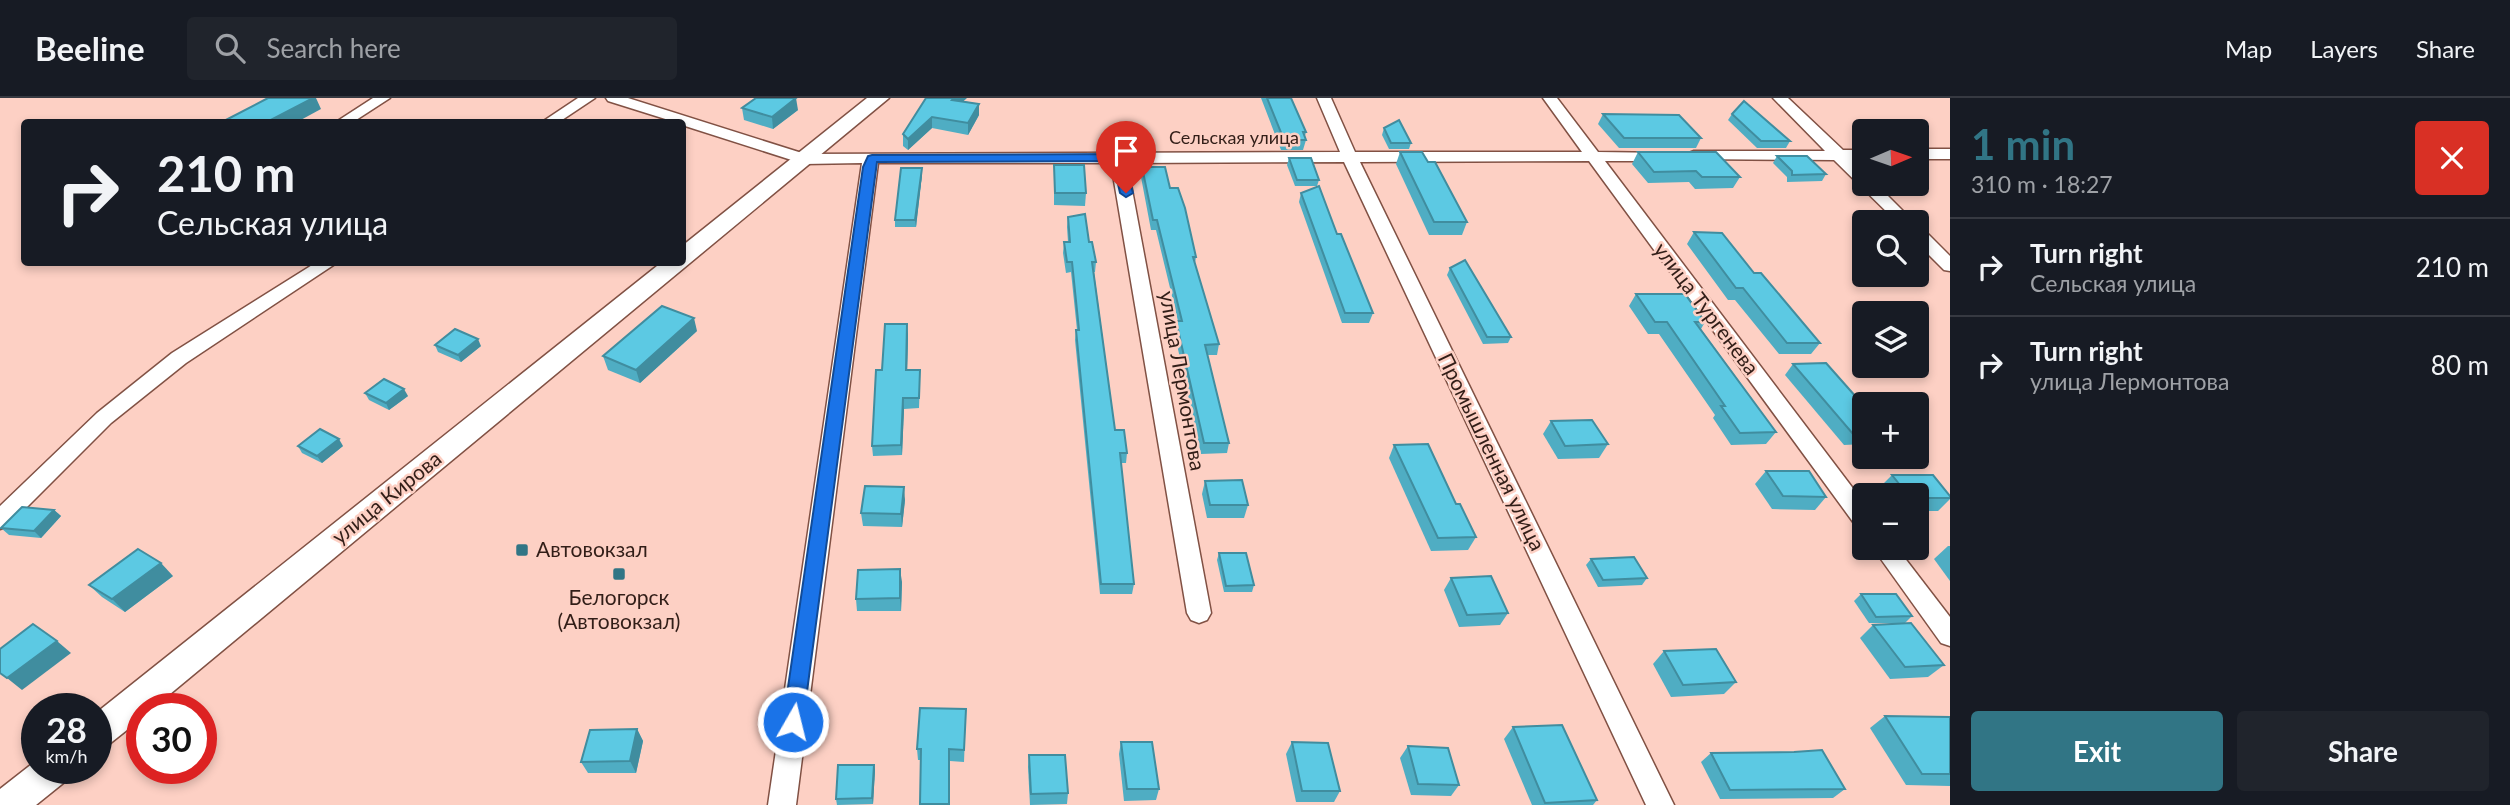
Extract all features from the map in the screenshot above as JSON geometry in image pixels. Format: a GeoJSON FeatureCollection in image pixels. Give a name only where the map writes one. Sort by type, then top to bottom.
{"type":"FeatureCollection","features":[{"type":"Feature","properties":{"kind":"main road"},"geometry":{"type":"LineString","coordinates":[[686,255],[879,98]]}},
{"type":"Feature","properties":{"kind":"main road","name":"улица Кирова"},"geometry":{"type":"LineString","coordinates":[[112,721],[672,266]]}},
{"type":"Feature","properties":{"kind":"main road"},"geometry":{"type":"LineString","coordinates":[[8,805],[34,784]]}},
{"type":"Feature","properties":{"kind":"street"},"geometry":{"type":"LineString","coordinates":[[349,119],[383,98]]}},
{"type":"Feature","properties":{"kind":"street"},"geometry":{"type":"LineString","coordinates":[[554,119],[588,98]]}},
{"type":"Feature","properties":{"kind":"street","name":"Сельская улица"},"geometry":{"type":"LineString","coordinates":[[613,98],[679,119]]}},
{"type":"Feature","properties":{"kind":"street","name":"Промышленная улица"},"geometry":{"type":"LineString","coordinates":[[1324,98],[1349,156],[1660,805]]}},
{"type":"Feature","properties":{"kind":"street","name":"улица Тургенева"},"geometry":{"type":"LineString","coordinates":[[1550,98],[1852,504]]}},
{"type":"Feature","properties":{"kind":"street"},"geometry":{"type":"LineString","coordinates":[[1780,98],[1852,169]]}},
{"type":"Feature","properties":{"kind":"street","name":"Сельская улица"},"geometry":{"type":"LineString","coordinates":[[686,121],[804,159],[1852,155]]}},
{"type":"Feature","properties":{"kind":"street"},"geometry":{"type":"LineString","coordinates":[[1929,155],[1950,154]]}},
{"type":"Feature","properties":{"kind":"street","name":"улица Лермонтова"},"geometry":{"type":"LineString","coordinates":[[1118,158],[1199,613]]}},
{"type":"Feature","properties":{"kind":"street"},"geometry":{"type":"LineString","coordinates":[[782,805],[872,159]]}},
{"type":"Feature","properties":{"kind":"street"},"geometry":{"type":"LineString","coordinates":[[1879,196],[1894,210]]}},
{"type":"Feature","properties":{"kind":"street"},"geometry":{"type":"LineString","coordinates":[[1929,245],[1950,265]]}},
{"type":"Feature","properties":{"kind":"street"},"geometry":{"type":"LineString","coordinates":[[0,520],[104,418],[179,358],[324,266]]}},
{"type":"Feature","properties":{"kind":"street"},"geometry":{"type":"LineString","coordinates":[[1893,560],[1950,636]]}},
{"type":"Feature","properties":{"kind":"building"},"geometry":{"type":"Polygon","coordinates":[[[268,98],[313,98],[273,119],[228,119],[268,98]]]}},
{"type":"Feature","properties":{"kind":"building"},"geometry":{"type":"Polygon","coordinates":[[[756,98],[796,98],[772,117],[742,108],[756,98]]]}},
{"type":"Feature","properties":{"kind":"building"},"geometry":{"type":"Polygon","coordinates":[[[926,98],[954,98],[952,100],[979,104],[968,123],[932,117],[908,139],[903,134],[926,98]]]}},
{"type":"Feature","properties":{"kind":"building"},"geometry":{"type":"Polygon","coordinates":[[[1267,98],[1291,98],[1306,132],[1303,132],[1306,140],[1284,140],[1267,98]]]}},
{"type":"Feature","properties":{"kind":"building"},"geometry":{"type":"Polygon","coordinates":[[[1744,101],[1790,141],[1761,141],[1732,114],[1744,101]]]}},
{"type":"Feature","properties":{"kind":"building"},"geometry":{"type":"Polygon","coordinates":[[[1603,114],[1679,115],[1701,138],[1624,138],[1603,114]]]}},
{"type":"Feature","properties":{"kind":"building"},"geometry":{"type":"Polygon","coordinates":[[[1399,120],[1411,143],[1391,143],[1384,128],[1399,120]]]}},
{"type":"Feature","properties":{"kind":"building"},"geometry":{"type":"Polygon","coordinates":[[[1400,152],[1422,152],[1428,162],[1435,162],[1467,222],[1434,222],[1400,152]]]}},
{"type":"Feature","properties":{"kind":"building"},"geometry":{"type":"Polygon","coordinates":[[[1638,152],[1716,152],[1740,177],[1702,177],[1696,171],[1654,172],[1638,152]]]}},
{"type":"Feature","properties":{"kind":"building"},"geometry":{"type":"Polygon","coordinates":[[[1777,156],[1807,156],[1826,174],[1792,175],[1792,171],[1777,156]]]}},
{"type":"Feature","properties":{"kind":"building"},"geometry":{"type":"Polygon","coordinates":[[[1289,158],[1311,158],[1319,180],[1297,180],[1289,158]]]}},
{"type":"Feature","properties":{"kind":"building"},"geometry":{"type":"Polygon","coordinates":[[[1054,165],[1084,165],[1086,193],[1055,193],[1054,165]]]}},
{"type":"Feature","properties":{"kind":"building"},"geometry":{"type":"Polygon","coordinates":[[[1142,167],[1165,167],[1170,188],[1178,188],[1185,208],[1196,257],[1193,257],[1219,344],[1205,345],[1229,443],[1204,443],[1176,321],[1182,321],[1157,220],[1153,220],[1142,167]]]}},
{"type":"Feature","properties":{"kind":"building"},"geometry":{"type":"Polygon","coordinates":[[[901,168],[922,168],[915,220],[895,220],[901,168]]]}},
{"type":"Feature","properties":{"kind":"building"},"geometry":{"type":"Polygon","coordinates":[[[1319,186],[1337,234],[1341,234],[1373,313],[1345,313],[1301,193],[1319,186]]]}},
{"type":"Feature","properties":{"kind":"building"},"geometry":{"type":"Polygon","coordinates":[[[1085,214],[1089,242],[1092,242],[1096,262],[1092,262],[1115,430],[1124,430],[1127,453],[1120,453],[1134,584],[1101,584],[1076,330],[1079,330],[1072,262],[1067,262],[1064,242],[1070,242],[1068,217],[1085,214]]]}},
{"type":"Feature","properties":{"kind":"building"},"geometry":{"type":"Polygon","coordinates":[[[1694,232],[1722,233],[1754,273],[1761,273],[1820,343],[1787,343],[1743,288],[1736,288],[1694,232]]]}},
{"type":"Feature","properties":{"kind":"building"},"geometry":{"type":"Polygon","coordinates":[[[1465,260],[1511,337],[1487,337],[1450,268],[1465,260]]]}},
{"type":"Feature","properties":{"kind":"building"},"geometry":{"type":"Polygon","coordinates":[[[1636,294],[1685,294],[1705,322],[1695,322],[1776,432],[1740,433],[1721,406],[1725,406],[1667,322],[1655,322],[1636,294]]]}},
{"type":"Feature","properties":{"kind":"building"},"geometry":{"type":"Polygon","coordinates":[[[662,306],[694,318],[636,370],[603,356],[662,306]]]}},
{"type":"Feature","properties":{"kind":"building"},"geometry":{"type":"Polygon","coordinates":[[[885,324],[907,324],[906,370],[920,370],[919,398],[903,398],[901,445],[872,446],[876,370],[882,370],[885,324]]]}},
{"type":"Feature","properties":{"kind":"building"},"geometry":{"type":"Polygon","coordinates":[[[455,329],[478,339],[458,355],[435,345],[455,329]]]}},
{"type":"Feature","properties":{"kind":"building"},"geometry":{"type":"Polygon","coordinates":[[[1826,363],[1852,392],[1852,433],[1793,364],[1826,363]]]}},
{"type":"Feature","properties":{"kind":"building"},"geometry":{"type":"Polygon","coordinates":[[[384,379],[404,389],[386,403],[365,393],[384,379]]]}},
{"type":"Feature","properties":{"kind":"building"},"geometry":{"type":"Polygon","coordinates":[[[1592,420],[1608,444],[1565,446],[1551,421],[1592,420]]]}},
{"type":"Feature","properties":{"kind":"building"},"geometry":{"type":"Polygon","coordinates":[[[320,429],[339,439],[317,456],[298,446],[320,429]]]}},
{"type":"Feature","properties":{"kind":"building"},"geometry":{"type":"Polygon","coordinates":[[[1428,444],[1456,504],[1460,504],[1476,537],[1438,538],[1394,445],[1428,444]]]}},
{"type":"Feature","properties":{"kind":"building"},"geometry":{"type":"Polygon","coordinates":[[[1766,471],[1809,471],[1826,497],[1783,496],[1766,471]]]}},
{"type":"Feature","properties":{"kind":"building"},"geometry":{"type":"Polygon","coordinates":[[[1892,475],[1933,475],[1950,498],[1929,498],[1929,483],[1898,483],[1892,475]]]}},
{"type":"Feature","properties":{"kind":"building"},"geometry":{"type":"Polygon","coordinates":[[[1242,480],[1248,505],[1210,505],[1205,481],[1242,480]]]}},
{"type":"Feature","properties":{"kind":"building"},"geometry":{"type":"Polygon","coordinates":[[[865,486],[904,487],[901,514],[861,513],[865,486]]]}},
{"type":"Feature","properties":{"kind":"building"},"geometry":{"type":"Polygon","coordinates":[[[22,507],[54,510],[34,531],[1,528],[22,507]]]}},
{"type":"Feature","properties":{"kind":"building"},"geometry":{"type":"Polygon","coordinates":[[[138,549],[161,563],[112,599],[89,585],[138,549]]]}},
{"type":"Feature","properties":{"kind":"building"},"geometry":{"type":"Polygon","coordinates":[[[1219,553],[1246,553],[1254,585],[1226,586],[1219,553]]]}},
{"type":"Feature","properties":{"kind":"building"},"geometry":{"type":"Polygon","coordinates":[[[1634,557],[1647,578],[1603,580],[1591,559],[1634,557]]]}},
{"type":"Feature","properties":{"kind":"building"},"geometry":{"type":"Polygon","coordinates":[[[900,569],[900,598],[856,599],[858,570],[900,569]]]}},
{"type":"Feature","properties":{"kind":"building"},"geometry":{"type":"Polygon","coordinates":[[[1491,576],[1508,613],[1467,615],[1451,578],[1491,576]]]}},
{"type":"Feature","properties":{"kind":"building"},"geometry":{"type":"Polygon","coordinates":[[[1861,594],[1896,594],[1912,616],[1876,617],[1861,594]]]}},
{"type":"Feature","properties":{"kind":"building"},"geometry":{"type":"Polygon","coordinates":[[[1911,623],[1944,665],[1905,667],[1873,625],[1911,623]]]}},
{"type":"Feature","properties":{"kind":"building"},"geometry":{"type":"Polygon","coordinates":[[[33,624],[57,641],[7,678],[0,673],[0,649],[33,624]]]}},
{"type":"Feature","properties":{"kind":"building"},"geometry":{"type":"Polygon","coordinates":[[[1716,649],[1736,682],[1683,685],[1664,651],[1716,649]]]}},
{"type":"Feature","properties":{"kind":"building"},"geometry":{"type":"Polygon","coordinates":[[[920,708],[966,709],[964,750],[949,749],[949,804],[920,804],[921,749],[917,749],[920,708]]]}},
{"type":"Feature","properties":{"kind":"building"},"geometry":{"type":"Polygon","coordinates":[[[1885,716],[1950,717],[1950,774],[1922,774],[1885,716]]]}},
{"type":"Feature","properties":{"kind":"building"},"geometry":{"type":"Polygon","coordinates":[[[1562,725],[1597,800],[1545,803],[1513,727],[1562,725]]]}},
{"type":"Feature","properties":{"kind":"building"},"geometry":{"type":"Polygon","coordinates":[[[637,729],[630,761],[581,762],[590,730],[637,729]]]}},
{"type":"Feature","properties":{"kind":"building"},"geometry":{"type":"Polygon","coordinates":[[[1121,742],[1152,742],[1159,789],[1127,789],[1121,742]]]}},
{"type":"Feature","properties":{"kind":"building"},"geometry":{"type":"Polygon","coordinates":[[[1292,742],[1328,743],[1340,791],[1302,791],[1292,742]]]}},
{"type":"Feature","properties":{"kind":"building"},"geometry":{"type":"Polygon","coordinates":[[[1408,746],[1448,748],[1459,785],[1418,784],[1408,746]]]}},
{"type":"Feature","properties":{"kind":"building"},"geometry":{"type":"Polygon","coordinates":[[[1822,750],[1845,789],[1730,790],[1711,753],[1794,752],[1822,750]]]}},
{"type":"Feature","properties":{"kind":"building"},"geometry":{"type":"Polygon","coordinates":[[[1029,755],[1065,755],[1068,793],[1031,794],[1029,755]]]}},
{"type":"Feature","properties":{"kind":"building"},"geometry":{"type":"Polygon","coordinates":[[[838,765],[874,765],[872,798],[836,799],[838,765]]]}},
{"type":"Feature","properties":{"kind":"place","name":"Автовокзал"},"geometry":{"type":"Point","coordinates":[522,550]}},
{"type":"Feature","properties":{"kind":"place","name":"Белогорск (Автовокзал)"},"geometry":{"type":"Point","coordinates":[619,574]}},
{"type":"Feature","properties":{"kind":"route"},"geometry":{"type":"LineString","coordinates":[[793,722],[872,159],[1118,158],[1126,193]]}}]}
